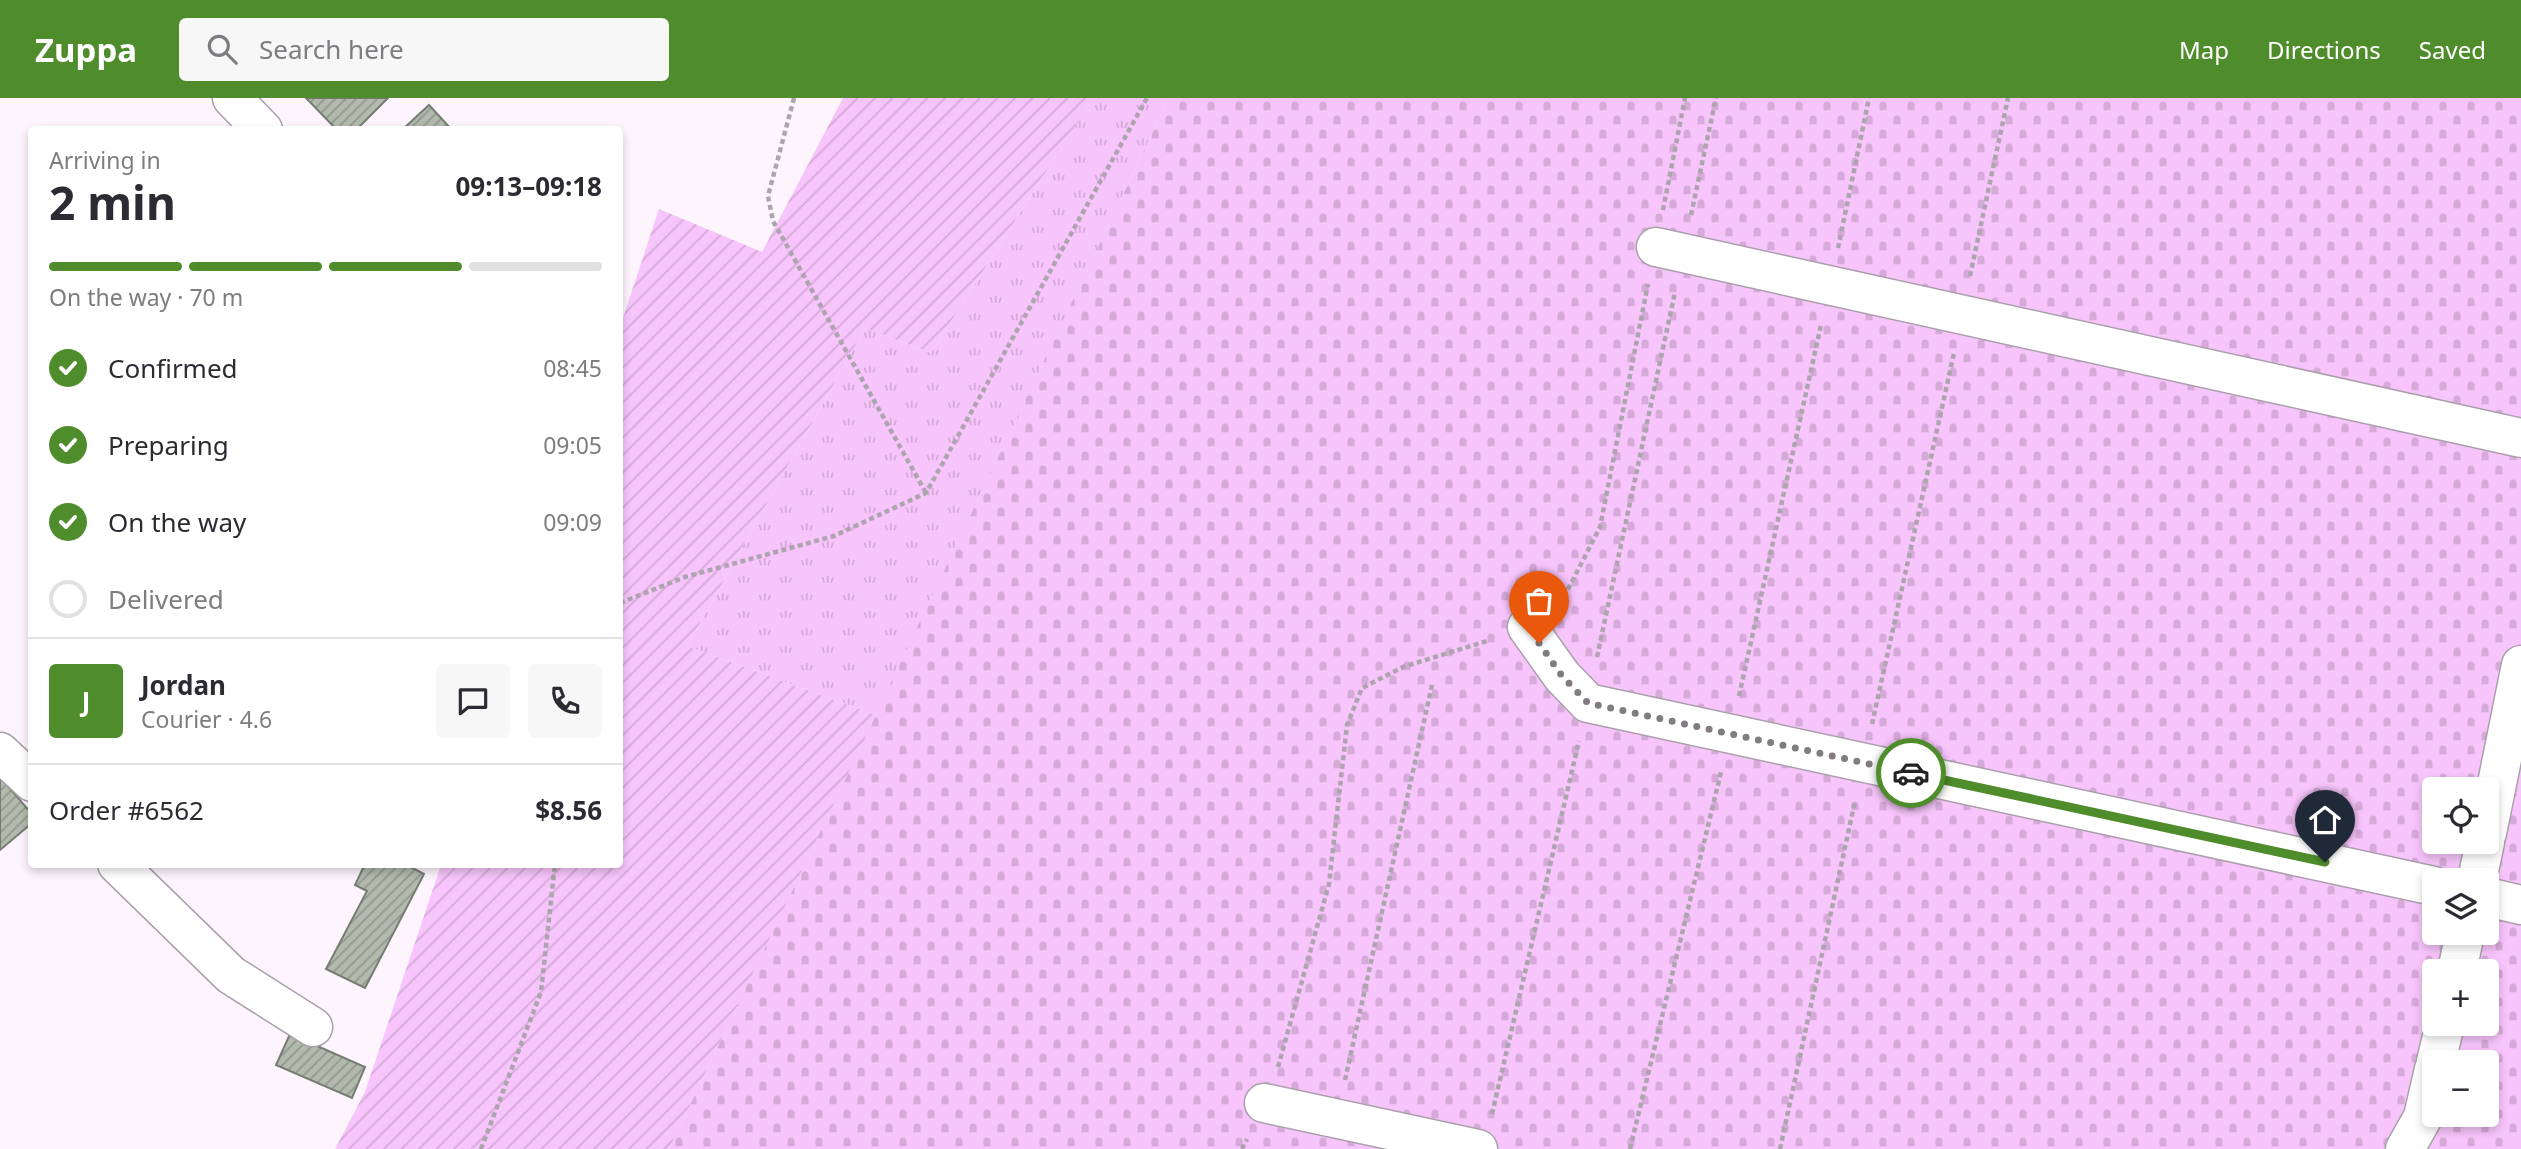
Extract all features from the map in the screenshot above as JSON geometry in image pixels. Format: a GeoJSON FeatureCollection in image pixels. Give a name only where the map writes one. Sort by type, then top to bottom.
{"type":"FeatureCollection","features":[{"type":"Feature","properties":{"kind":"street"},"geometry":{"type":"LineString","coordinates":[[232,98],[259,126]]}},
{"type":"Feature","properties":{"kind":"street"},"geometry":{"type":"LineString","coordinates":[[1669,251],[2521,438]]}},
{"type":"Feature","properties":{"kind":"street"},"geometry":{"type":"LineString","coordinates":[[1527,627],[1562,676],[1588,703],[2422,883]]}},
{"type":"Feature","properties":{"kind":"street"},"geometry":{"type":"LineString","coordinates":[[2498,777],[2521,666]]}},
{"type":"Feature","properties":{"kind":"street"},"geometry":{"type":"LineString","coordinates":[[0,752],[28,778]]}},
{"type":"Feature","properties":{"kind":"street"},"geometry":{"type":"LineString","coordinates":[[121,868],[231,975],[313,1027]]}},
{"type":"Feature","properties":{"kind":"street"},"geometry":{"type":"LineString","coordinates":[[2499,900],[2521,905]]}},
{"type":"Feature","properties":{"kind":"street"},"geometry":{"type":"LineString","coordinates":[[1264,1103],[1478,1149]]}},
{"type":"Feature","properties":{"kind":"street"},"geometry":{"type":"LineString","coordinates":[[2405,1149],[2422,1119]]}},
{"type":"Feature","properties":{"kind":"path"},"geometry":{"type":"LineString","coordinates":[[794,98],[768,196],[774,221],[926,493]]}},
{"type":"Feature","properties":{"kind":"path"},"geometry":{"type":"LineString","coordinates":[[623,602],[685,577],[834,536],[926,493],[1147,98]]}},
{"type":"Feature","properties":{"kind":"path"},"geometry":{"type":"LineString","coordinates":[[1669,251],[1685,98]]}},
{"type":"Feature","properties":{"kind":"path"},"geometry":{"type":"LineString","coordinates":[[1242,1149],[1274,1083],[1329,884],[1347,724],[1362,688],[1403,667],[1527,627],[1565,595],[1600,527],[1669,251],[1716,98]]}},
{"type":"Feature","properties":{"kind":"path"},"geometry":{"type":"LineString","coordinates":[[1630,1149],[1731,734],[1869,98]]}},
{"type":"Feature","properties":{"kind":"path"},"geometry":{"type":"LineString","coordinates":[[1780,1149],[2008,98]]}},
{"type":"Feature","properties":{"kind":"path"},"geometry":{"type":"LineString","coordinates":[[1337,1118],[1432,685]]}},
{"type":"Feature","properties":{"kind":"path"},"geometry":{"type":"LineString","coordinates":[[481,1149],[541,992],[555,868]]}},
{"type":"Feature","properties":{"kind":"green space"},"geometry":{"type":"Polygon","coordinates":[[[843,98],[1093,98],[931,353],[865,328],[687,646],[876,715],[669,1149],[335,1149],[365,1092],[440,868],[623,868],[623,318],[659,209],[762,252],[843,98]]]}},
{"type":"Feature","properties":{"kind":"green space"},"geometry":{"type":"Polygon","coordinates":[[[1093,98],[1169,98],[876,715],[687,646],[865,328],[931,353],[1093,98]]]}},
{"type":"Feature","properties":{"kind":"green space"},"geometry":{"type":"Polygon","coordinates":[[[1169,98],[2521,98],[2521,1149],[669,1149],[1169,98]]]}},
{"type":"Feature","properties":{"kind":"building"},"geometry":{"type":"Polygon","coordinates":[[[306,98],[388,98],[360,126],[333,126],[306,98]]]}},
{"type":"Feature","properties":{"kind":"building"},"geometry":{"type":"Polygon","coordinates":[[[429,105],[448,126],[406,126],[429,105]]]}},
{"type":"Feature","properties":{"kind":"building"},"geometry":{"type":"Polygon","coordinates":[[[0,777],[28,809],[28,826],[0,850],[0,777]]]}},
{"type":"Feature","properties":{"kind":"building"},"geometry":{"type":"Polygon","coordinates":[[[363,868],[413,868],[424,874],[365,988],[326,969],[367,891],[355,885],[363,868]]]}},
{"type":"Feature","properties":{"kind":"building"},"geometry":{"type":"Polygon","coordinates":[[[290,1034],[365,1067],[352,1098],[276,1065],[290,1034]]]}},
{"type":"Feature","properties":{"kind":"way so far"},"geometry":{"type":"LineString","coordinates":[[1539,643],[1562,676],[1588,703],[1911,773]]}},
{"type":"Feature","properties":{"kind":"route"},"geometry":{"type":"LineString","coordinates":[[1911,773],[2325,862]]}}]}
